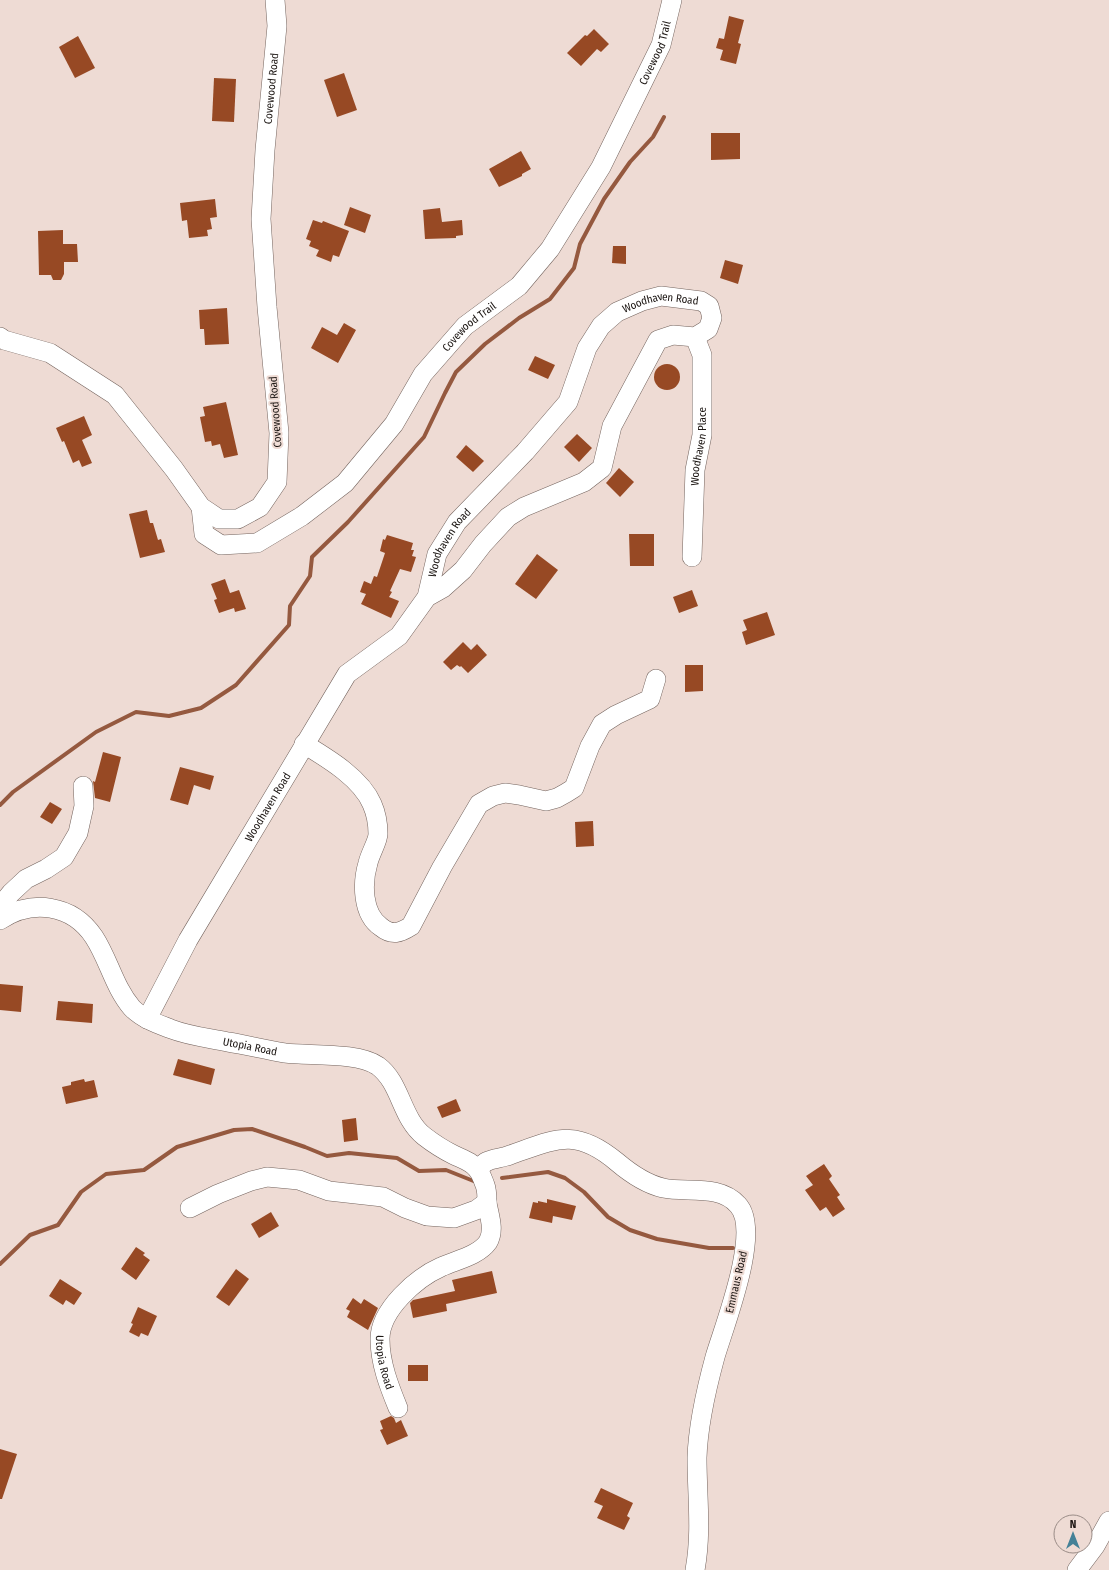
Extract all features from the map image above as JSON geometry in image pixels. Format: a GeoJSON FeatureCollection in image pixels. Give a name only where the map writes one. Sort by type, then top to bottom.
{"type":"FeatureCollection","features":[{"type":"Feature","properties":{"kind":"street","name":"Covewood Road"},"geometry":{"type":"LineString","coordinates":[[0,337],[4,340],[50,353],[115,395],[174,469],[201,507],[219,519],[238,519],[260,507],[277,482],[279,433],[266,307],[261,219],[265,150],[277,26],[275,0]]}},
{"type":"Feature","properties":{"kind":"street","name":"Covewood Trail"},"geometry":{"type":"LineString","coordinates":[[201,507],[204,534],[221,545],[257,543],[302,516],[345,483],[394,424],[423,374],[465,326],[519,286],[550,249],[601,167],[661,45],[672,0]]}},
{"type":"Feature","properties":{"kind":"street","name":"Woodhaven Road"},"geometry":{"type":"LineString","coordinates":[[147,1019],[188,940],[347,674],[399,636],[427,596],[437,554],[457,522],[525,452],[568,402],[587,348],[601,326],[617,312],[642,301],[662,296],[700,301],[709,306],[712,318],[708,329],[695,338],[673,335],[658,340],[612,426],[602,468],[584,482],[524,507],[508,516],[483,544],[463,570],[443,588],[427,596]]}},
{"type":"Feature","properties":{"kind":"street","name":"Woodhaven Place"},"geometry":{"type":"LineString","coordinates":[[692,557],[695,470],[702,435],[702,355],[695,338]]}},
{"type":"Feature","properties":{"kind":"street"},"geometry":{"type":"LineString","coordinates":[[304,744],[342,769],[363,788],[372,803],[376,816],[378,836],[367,864],[365,880],[367,906],[372,921],[386,931],[394,933],[402,932],[411,926],[442,867],[479,804],[493,796],[505,794],[519,795],[546,801],[557,798],[574,788],[590,746],[602,724],[612,716],[650,699],[656,679]]}},
{"type":"Feature","properties":{"kind":"street"},"geometry":{"type":"LineString","coordinates":[[0,907],[26,879],[64,857],[78,833],[84,806],[83,786]]}},
{"type":"Feature","properties":{"kind":"street","name":"Utopia Road"},"geometry":{"type":"LineString","coordinates":[[0,920],[17,910],[48,907],[58,910],[85,925],[95,938],[116,985],[134,1010],[147,1019],[180,1032],[285,1053],[361,1059],[376,1064],[385,1071],[403,1106],[422,1135],[478,1169],[486,1187],[491,1225],[491,1236],[487,1244],[478,1252],[431,1272],[407,1289],[384,1321],[380,1338],[382,1355],[386,1374],[398,1408]]}},
{"type":"Feature","properties":{"kind":"street","name":"Emmaus Road"},"geometry":{"type":"LineString","coordinates":[[478,1169],[488,1161],[508,1156],[539,1144],[560,1139],[577,1140],[590,1144],[604,1151],[634,1174],[654,1184],[679,1191],[717,1192],[728,1196],[739,1206],[744,1218],[744,1255],[738,1283],[715,1358],[700,1423],[697,1460],[699,1543],[695,1570]]}},
{"type":"Feature","properties":{"kind":"street"},"geometry":{"type":"LineString","coordinates":[[190,1208],[231,1189],[266,1177],[299,1180],[328,1191],[383,1197],[405,1208],[427,1216],[454,1218],[476,1210],[487,1202]]}},
{"type":"Feature","properties":{"kind":"street"},"geometry":{"type":"LineString","coordinates":[[1077,1570],[1095,1546],[1109,1521]]}},
{"type":"Feature","properties":{"kind":"building"},"geometry":{"type":"Polygon","coordinates":[[[729,16],[744,20],[738,43],[741,44],[736,64],[720,60],[723,50],[716,48],[719,38],[724,39],[729,16]]]}},
{"type":"Feature","properties":{"kind":"building"},"geometry":{"type":"Polygon","coordinates":[[[594,29],[609,44],[601,52],[597,49],[581,66],[567,53],[585,35],[587,36],[594,29]]]}},
{"type":"Feature","properties":{"kind":"building"},"geometry":{"type":"Polygon","coordinates":[[[78,36],[95,68],[75,78],[59,47],[78,36]]]}},
{"type":"Feature","properties":{"kind":"building"},"geometry":{"type":"Polygon","coordinates":[[[344,73],[357,110],[337,117],[324,80],[344,73]]]}},
{"type":"Feature","properties":{"kind":"building"},"geometry":{"type":"Polygon","coordinates":[[[214,78],[236,79],[234,122],[212,121],[214,78]]]}},
{"type":"Feature","properties":{"kind":"building"},"geometry":{"type":"Polygon","coordinates":[[[711,133],[740,133],[740,159],[711,160],[711,133]]]}},
{"type":"Feature","properties":{"kind":"building"},"geometry":{"type":"Polygon","coordinates":[[[521,151],[531,169],[522,174],[522,176],[499,187],[489,169],[521,151]]]}},
{"type":"Feature","properties":{"kind":"building"},"geometry":{"type":"Polygon","coordinates":[[[215,199],[217,217],[210,218],[212,229],[207,230],[208,236],[189,238],[187,220],[182,221],[180,203],[215,199]]]}},
{"type":"Feature","properties":{"kind":"building"},"geometry":{"type":"Polygon","coordinates":[[[350,207],[371,215],[365,233],[344,225],[350,207]]]}},
{"type":"Feature","properties":{"kind":"building"},"geometry":{"type":"Polygon","coordinates":[[[440,208],[442,222],[462,220],[463,235],[456,236],[456,238],[425,239],[423,210],[440,208]]]}},
{"type":"Feature","properties":{"kind":"building"},"geometry":{"type":"Polygon","coordinates":[[[313,220],[322,223],[323,221],[349,231],[339,257],[333,255],[331,262],[316,256],[319,250],[309,246],[311,241],[306,239],[313,220]]]}},
{"type":"Feature","properties":{"kind":"building"},"geometry":{"type":"Polygon","coordinates":[[[63,230],[63,244],[77,244],[78,262],[64,262],[64,274],[61,280],[53,280],[51,275],[39,275],[38,231],[63,230]]]}},
{"type":"Feature","properties":{"kind":"building"},"geometry":{"type":"Polygon","coordinates":[[[613,246],[626,246],[626,264],[612,263],[613,246]]]}},
{"type":"Feature","properties":{"kind":"building"},"geometry":{"type":"Polygon","coordinates":[[[725,260],[743,265],[738,284],[720,278],[725,260]]]}},
{"type":"Feature","properties":{"kind":"building"},"geometry":{"type":"Polygon","coordinates":[[[227,308],[229,344],[205,345],[204,329],[200,329],[199,310],[227,308]]]}},
{"type":"Feature","properties":{"kind":"building"},"geometry":{"type":"Polygon","coordinates":[[[344,323],[356,330],[338,363],[311,348],[322,327],[337,335],[344,323]]]}},
{"type":"Feature","properties":{"kind":"building"},"geometry":{"type":"Polygon","coordinates":[[[535,356],[555,365],[548,379],[528,370],[535,356]]]}},
{"type":"Feature","properties":{"kind":"building"},"geometry":{"type":"Polygon","coordinates":[[[667,364],[676,368],[680,377],[676,386],[667,390],[658,386],[654,377],[658,368],[667,364]]]}},
{"type":"Feature","properties":{"kind":"building"},"geometry":{"type":"Polygon","coordinates":[[[226,402],[238,455],[224,458],[220,444],[212,446],[211,441],[205,442],[200,417],[205,416],[203,407],[226,402]]]}},
{"type":"Feature","properties":{"kind":"building"},"geometry":{"type":"Polygon","coordinates":[[[84,416],[92,435],[82,440],[92,463],[82,467],[79,460],[73,463],[64,441],[62,442],[56,428],[84,416]]]}},
{"type":"Feature","properties":{"kind":"building"},"geometry":{"type":"Polygon","coordinates":[[[577,434],[592,448],[579,462],[564,447],[577,434]]]}},
{"type":"Feature","properties":{"kind":"building"},"geometry":{"type":"Polygon","coordinates":[[[466,445],[484,461],[473,472],[456,457],[466,445]]]}},
{"type":"Feature","properties":{"kind":"building"},"geometry":{"type":"Polygon","coordinates":[[[619,468],[634,482],[620,497],[606,483],[619,468]]]}},
{"type":"Feature","properties":{"kind":"building"},"geometry":{"type":"Polygon","coordinates":[[[147,510],[150,523],[153,523],[158,540],[161,539],[165,552],[140,558],[129,514],[147,510]]]}},
{"type":"Feature","properties":{"kind":"building"},"geometry":{"type":"Polygon","coordinates":[[[629,534],[654,534],[654,566],[630,566],[629,534]]]}},
{"type":"Feature","properties":{"kind":"building"},"geometry":{"type":"Polygon","coordinates":[[[387,535],[413,543],[411,550],[414,550],[412,556],[416,557],[411,572],[400,569],[390,591],[392,592],[389,597],[399,601],[391,618],[361,604],[366,594],[360,592],[364,581],[371,584],[374,576],[377,577],[385,553],[380,551],[383,539],[385,540],[387,535]]]}},
{"type":"Feature","properties":{"kind":"building"},"geometry":{"type":"Polygon","coordinates":[[[537,554],[558,570],[536,599],[515,584],[537,554]]]}},
{"type":"Feature","properties":{"kind":"building"},"geometry":{"type":"Polygon","coordinates":[[[225,579],[230,593],[239,590],[246,609],[235,612],[234,608],[219,613],[214,600],[217,599],[211,584],[225,579]]]}},
{"type":"Feature","properties":{"kind":"building"},"geometry":{"type":"Polygon","coordinates":[[[692,590],[698,606],[679,613],[673,597],[692,590]]]}},
{"type":"Feature","properties":{"kind":"building"},"geometry":{"type":"Polygon","coordinates":[[[767,612],[775,635],[746,645],[742,632],[747,630],[743,620],[767,612]]]}},
{"type":"Feature","properties":{"kind":"building"},"geometry":{"type":"Polygon","coordinates":[[[463,642],[471,650],[477,644],[487,655],[468,673],[461,666],[460,667],[457,665],[451,670],[443,662],[463,642]]]}},
{"type":"Feature","properties":{"kind":"building"},"geometry":{"type":"Polygon","coordinates":[[[685,665],[703,665],[703,691],[685,692],[685,665]]]}},
{"type":"Feature","properties":{"kind":"building"},"geometry":{"type":"Polygon","coordinates":[[[103,752],[121,757],[110,802],[95,798],[93,781],[95,782],[103,752]]]}},
{"type":"Feature","properties":{"kind":"building"},"geometry":{"type":"Polygon","coordinates":[[[180,767],[214,776],[210,790],[194,785],[188,805],[170,800],[180,767]]]}},
{"type":"Feature","properties":{"kind":"building"},"geometry":{"type":"Polygon","coordinates":[[[50,802],[62,809],[52,824],[40,817],[50,802]]]}},
{"type":"Feature","properties":{"kind":"building"},"geometry":{"type":"Polygon","coordinates":[[[593,821],[594,846],[576,847],[575,822],[593,821]]]}},
{"type":"Feature","properties":{"kind":"building"},"geometry":{"type":"Polygon","coordinates":[[[0,984],[23,986],[21,1012],[0,1010],[0,984]]]}},
{"type":"Feature","properties":{"kind":"building"},"geometry":{"type":"Polygon","coordinates":[[[58,1001],[93,1004],[92,1023],[56,1020],[58,1001]]]}},
{"type":"Feature","properties":{"kind":"building"},"geometry":{"type":"Polygon","coordinates":[[[178,1059],[215,1069],[211,1085],[173,1075],[178,1059]]]}},
{"type":"Feature","properties":{"kind":"building"},"geometry":{"type":"Polygon","coordinates":[[[84,1079],[85,1082],[94,1080],[98,1097],[66,1104],[62,1087],[71,1085],[71,1082],[84,1079]]]}},
{"type":"Feature","properties":{"kind":"building"},"geometry":{"type":"Polygon","coordinates":[[[456,1099],[461,1111],[442,1118],[437,1107],[456,1099]]]}},
{"type":"Feature","properties":{"kind":"building"},"geometry":{"type":"Polygon","coordinates":[[[356,1118],[358,1140],[344,1142],[342,1120],[356,1118]]]}},
{"type":"Feature","properties":{"kind":"building"},"geometry":{"type":"Polygon","coordinates":[[[824,1164],[832,1176],[829,1179],[840,1195],[837,1197],[845,1209],[833,1217],[826,1207],[820,1211],[805,1190],[813,1185],[806,1176],[824,1164]]]}},
{"type":"Feature","properties":{"kind":"building"},"geometry":{"type":"Polygon","coordinates":[[[547,1199],[576,1206],[572,1220],[553,1216],[552,1223],[529,1218],[533,1202],[538,1203],[538,1201],[547,1203],[547,1199]]]}},
{"type":"Feature","properties":{"kind":"building"},"geometry":{"type":"Polygon","coordinates":[[[271,1212],[279,1226],[259,1238],[251,1224],[271,1212]]]}},
{"type":"Feature","properties":{"kind":"building"},"geometry":{"type":"Polygon","coordinates":[[[136,1247],[145,1253],[143,1255],[150,1260],[136,1280],[121,1269],[136,1247]]]}},
{"type":"Feature","properties":{"kind":"building"},"geometry":{"type":"Polygon","coordinates":[[[236,1269],[249,1279],[229,1306],[216,1297],[236,1269]]]}},
{"type":"Feature","properties":{"kind":"building"},"geometry":{"type":"Polygon","coordinates":[[[492,1271],[497,1293],[446,1304],[447,1311],[413,1318],[410,1303],[413,1300],[455,1291],[452,1280],[492,1271]]]}},
{"type":"Feature","properties":{"kind":"building"},"geometry":{"type":"Polygon","coordinates":[[[60,1279],[82,1293],[74,1305],[66,1300],[63,1305],[49,1296],[60,1279]]]}},
{"type":"Feature","properties":{"kind":"building"},"geometry":{"type":"Polygon","coordinates":[[[353,1298],[361,1304],[364,1299],[378,1308],[368,1330],[347,1317],[350,1311],[346,1309],[353,1298]]]}},
{"type":"Feature","properties":{"kind":"building"},"geometry":{"type":"Polygon","coordinates":[[[138,1307],[157,1316],[148,1336],[141,1333],[139,1337],[129,1332],[138,1307]]]}},
{"type":"Feature","properties":{"kind":"building"},"geometry":{"type":"Polygon","coordinates":[[[408,1365],[428,1365],[428,1381],[408,1381],[408,1365]]]}},
{"type":"Feature","properties":{"kind":"building"},"geometry":{"type":"Polygon","coordinates":[[[391,1416],[394,1418],[396,1423],[401,1420],[408,1436],[387,1445],[380,1430],[383,1429],[380,1421],[391,1416]]]}},
{"type":"Feature","properties":{"kind":"building"},"geometry":{"type":"Polygon","coordinates":[[[0,1449],[17,1454],[2,1499],[0,1499],[0,1449]]]}},
{"type":"Feature","properties":{"kind":"building"},"geometry":{"type":"Polygon","coordinates":[[[601,1488],[633,1503],[627,1516],[630,1518],[624,1530],[597,1518],[603,1506],[594,1502],[601,1488]]]}},
{"type":"Feature","properties":{"kind":"waterway"},"geometry":{"type":"LineString","coordinates":[[0,805],[13,792],[96,732],[136,712],[169,716],[201,708],[236,685],[289,625],[290,606],[310,576],[312,557],[348,522],[424,437],[456,372],[485,344],[519,318],[550,299],[574,268],[580,244],[604,199],[630,162],[653,137],[664,117]]}},
{"type":"Feature","properties":{"kind":"waterway"},"geometry":{"type":"LineString","coordinates":[[0,1264],[30,1235],[58,1225],[81,1192],[106,1174],[144,1170],[177,1147],[234,1130],[252,1129],[327,1156],[349,1153],[397,1158],[419,1171],[446,1170],[476,1182]]}},
{"type":"Feature","properties":{"kind":"waterway"},"geometry":{"type":"LineString","coordinates":[[502,1178],[548,1172],[565,1178],[584,1192],[608,1217],[630,1230],[657,1239],[709,1248],[733,1248]]}}]}
